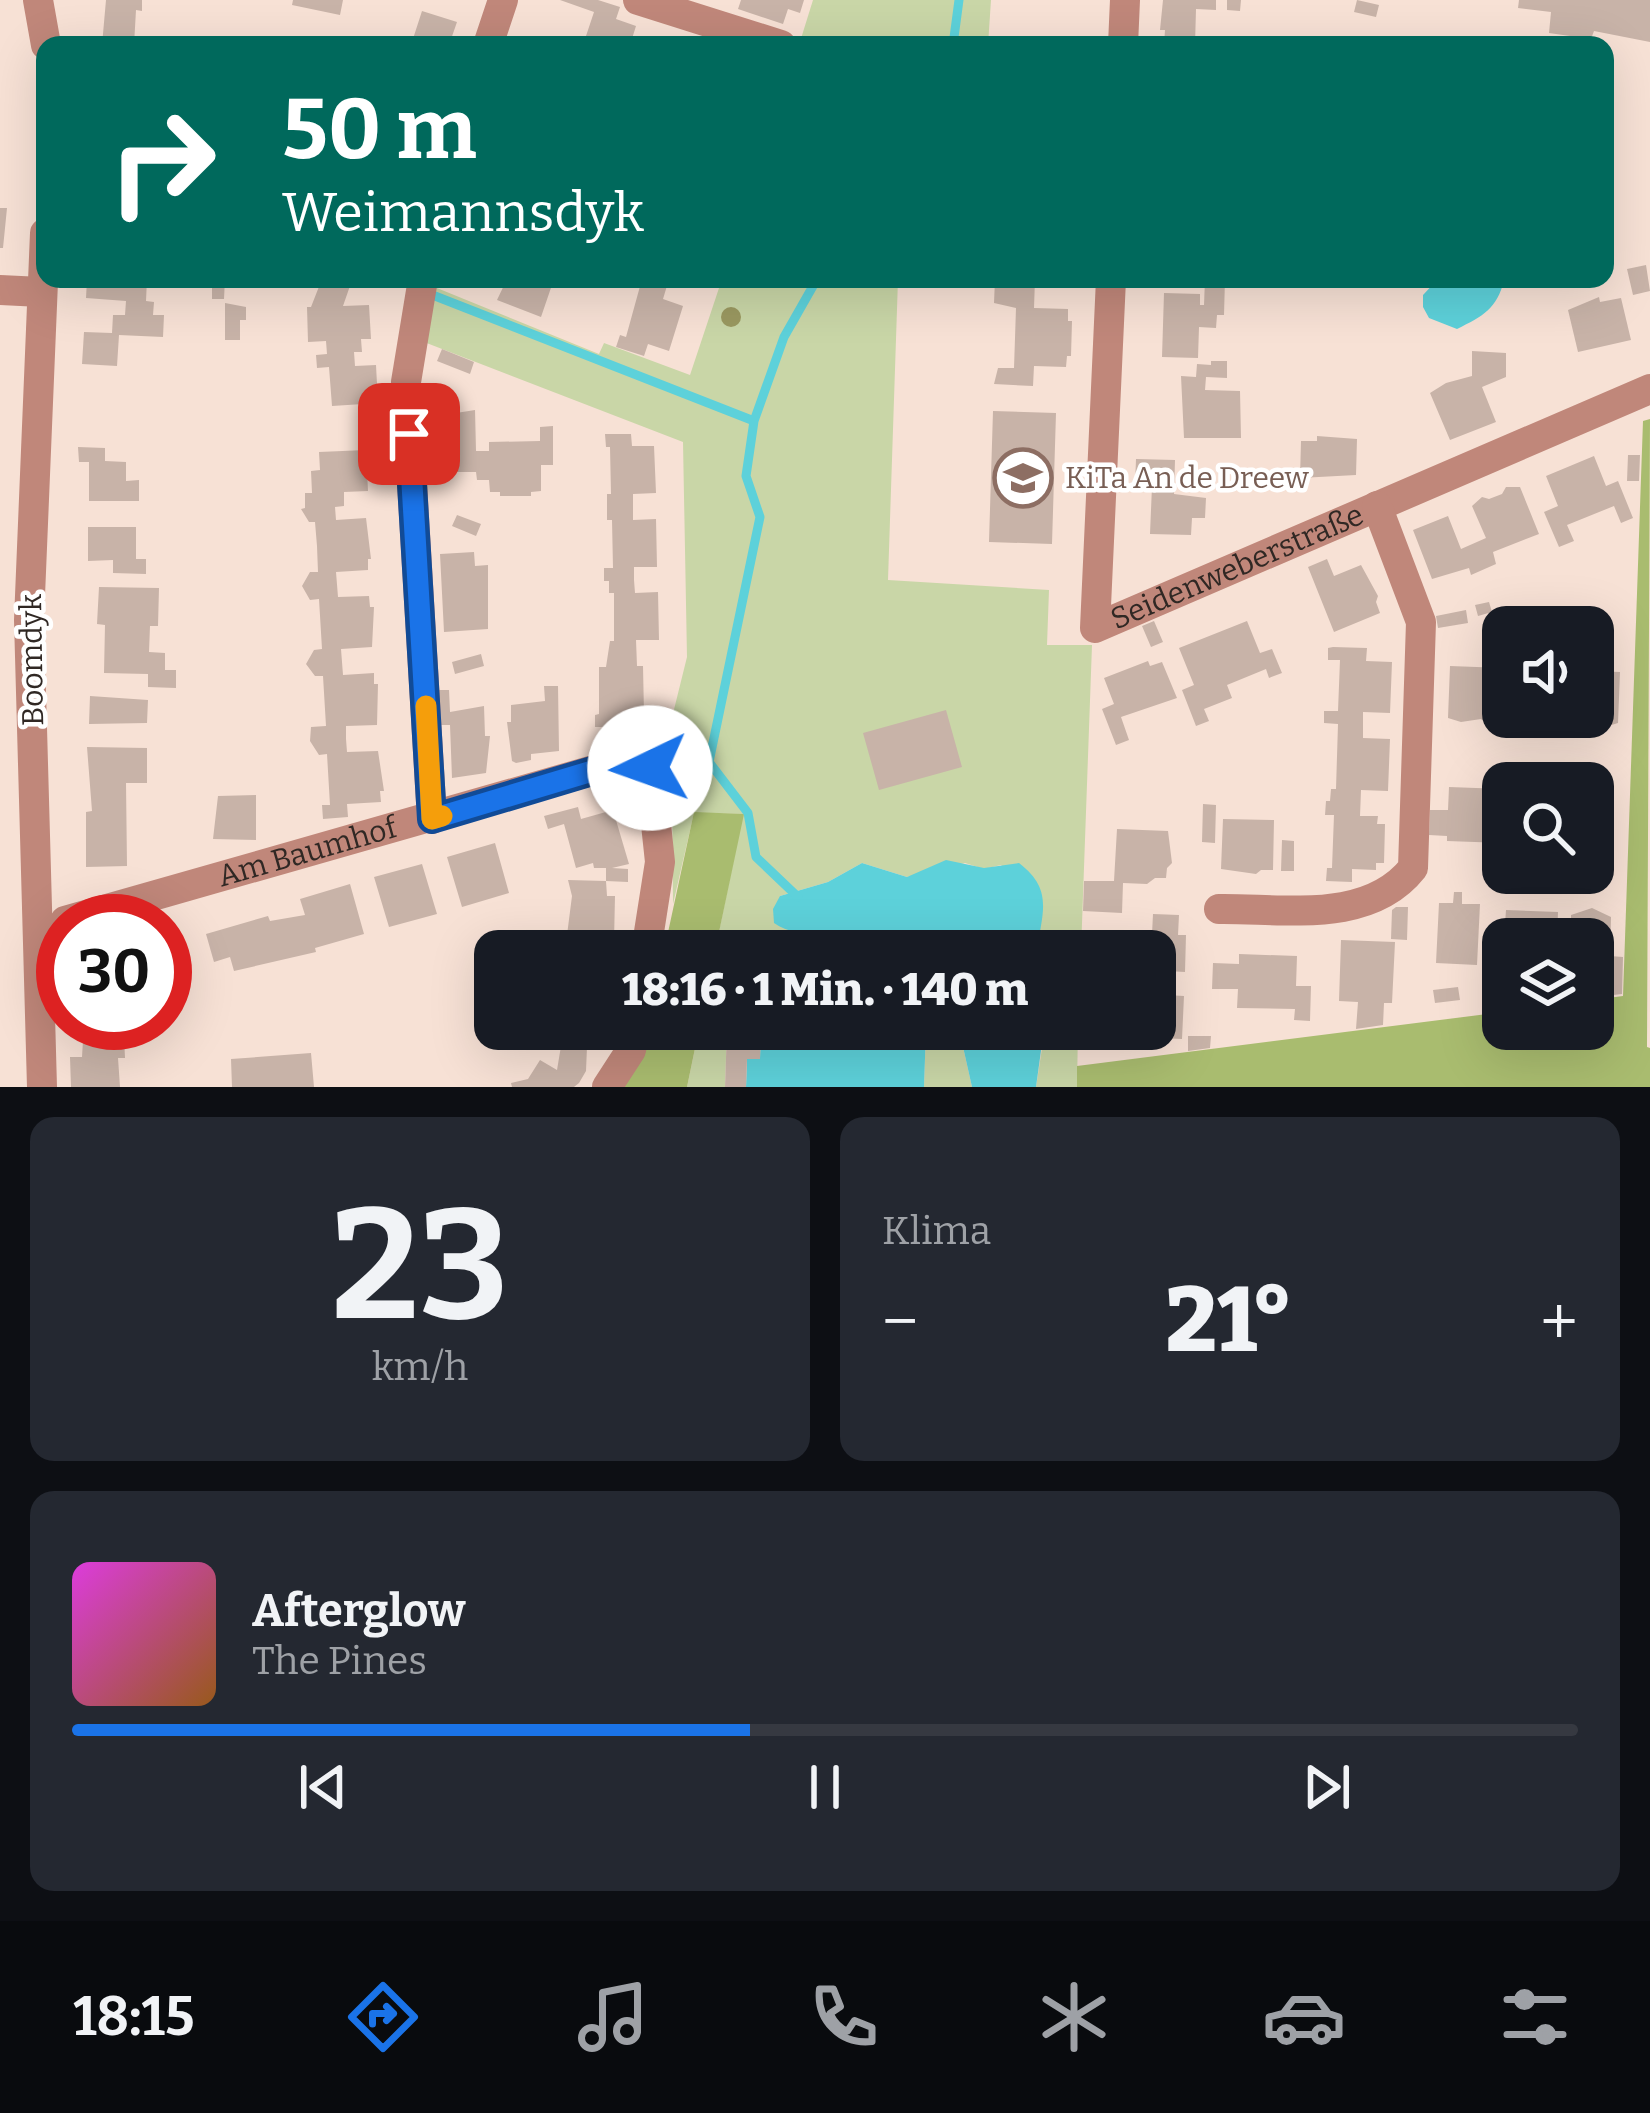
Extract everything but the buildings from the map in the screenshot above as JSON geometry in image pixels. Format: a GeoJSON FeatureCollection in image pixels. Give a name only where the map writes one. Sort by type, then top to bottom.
{"type":"FeatureCollection","features":[{"type":"Feature","properties":{"kind":"street"},"geometry":{"type":"LineString","coordinates":[[38,0],[44,36]]}},
{"type":"Feature","properties":{"kind":"street"},"geometry":{"type":"LineString","coordinates":[[491,36],[503,0]]}},
{"type":"Feature","properties":{"kind":"street"},"geometry":{"type":"LineString","coordinates":[[638,0],[752,36]]}},
{"type":"Feature","properties":{"kind":"street"},"geometry":{"type":"LineString","coordinates":[[1123,36],[1125,0]]}},
{"type":"Feature","properties":{"kind":"street","name":"Boomdyk"},"geometry":{"type":"LineString","coordinates":[[41,288],[29,620],[52,894]]}},
{"type":"Feature","properties":{"kind":"street"},"geometry":{"type":"LineString","coordinates":[[422,288],[406,382],[432,819]]}},
{"type":"Feature","properties":{"kind":"street","name":"Seidenweberstraße"},"geometry":{"type":"LineString","coordinates":[[1111,288],[1094,628],[1650,389]]}},
{"type":"Feature","properties":{"kind":"street"},"geometry":{"type":"LineString","coordinates":[[0,290],[41,292]]}},
{"type":"Feature","properties":{"kind":"street","name":"Seidenweberstraße"},"geometry":{"type":"LineString","coordinates":[[1220,909],[1347,908],[1386,895],[1412,868],[1421,622],[1377,506]]}},
{"type":"Feature","properties":{"kind":"street","name":"Am Baumhof"},"geometry":{"type":"LineString","coordinates":[[163,894],[629,760],[650,768],[660,862],[649,930]]}},
{"type":"Feature","properties":{"kind":"street","name":"Boomdyk"},"geometry":{"type":"LineString","coordinates":[[42,1087],[45,1050]]}},
{"type":"Feature","properties":{"kind":"street"},"geometry":{"type":"LineString","coordinates":[[608,1087],[632,1050]]}},
{"type":"Feature","properties":{"kind":"green space"},"geometry":{"type":"Polygon","coordinates":[[[813,0],[991,0],[989,36],[802,36],[813,0]]]}},
{"type":"Feature","properties":{"kind":"green space"},"geometry":{"type":"Polygon","coordinates":[[[432,288],[599,354],[604,343],[690,375],[719,288],[898,288],[888,580],[1049,590],[1047,645],[1092,645],[1082,930],[1040,930],[1042,912],[1001,865],[984,869],[965,863],[907,877],[862,863],[828,882],[780,896],[819,930],[719,930],[743,814],[694,813],[673,904],[672,785],[661,762],[687,657],[683,442],[424,342],[432,288]]]}},
{"type":"Feature","properties":{"kind":"green space"},"geometry":{"type":"Polygon","coordinates":[[[1650,419],[1650,1087],[1077,1087],[1077,1066],[1482,1015],[1482,1050],[1614,1050],[1614,997],[1623,996],[1643,421],[1650,419]]]}},
{"type":"Feature","properties":{"kind":"green space"},"geometry":{"type":"Polygon","coordinates":[[[694,812],[744,814],[719,930],[669,930],[694,812]]]}},
{"type":"Feature","properties":{"kind":"green space"},"geometry":{"type":"Polygon","coordinates":[[[639,1050],[695,1050],[687,1087],[624,1087],[639,1050]]]}},
{"type":"Feature","properties":{"kind":"green space"},"geometry":{"type":"Polygon","coordinates":[[[695,1050],[726,1050],[725,1087],[687,1087],[695,1050]]]}},
{"type":"Feature","properties":{"kind":"green space"},"geometry":{"type":"Polygon","coordinates":[[[925,1050],[964,1050],[972,1087],[924,1087],[925,1050]]]}},
{"type":"Feature","properties":{"kind":"green space"},"geometry":{"type":"Polygon","coordinates":[[[1042,1050],[1078,1050],[1077,1087],[1036,1087],[1042,1050]]]}},
{"type":"Feature","properties":{"kind":"water"},"geometry":{"type":"Polygon","coordinates":[[[1430,288],[1501,288],[1488,310],[1457,329],[1429,318],[1423,295],[1430,288]]]}},
{"type":"Feature","properties":{"kind":"water"},"geometry":{"type":"Polygon","coordinates":[[[946,860],[984,868],[1019,863],[1041,892],[1040,930],[790,930],[774,923],[773,909],[780,896],[828,882],[862,863],[907,877],[946,860]]]}},
{"type":"Feature","properties":{"kind":"water"},"geometry":{"type":"Polygon","coordinates":[[[760,1050],[925,1050],[924,1087],[746,1087],[747,1059],[760,1058],[760,1050]]]}},
{"type":"Feature","properties":{"kind":"water"},"geometry":{"type":"Polygon","coordinates":[[[964,1050],[1041,1050],[1036,1087],[972,1087],[964,1050]]]}},
{"type":"Feature","properties":{"kind":"waterway"},"geometry":{"type":"LineString","coordinates":[[954,36],[959,0]]}},
{"type":"Feature","properties":{"kind":"waterway"},"geometry":{"type":"LineString","coordinates":[[798,897],[756,857],[748,813],[709,762],[760,517],[746,476],[754,421],[784,337],[812,288]]}},
{"type":"Feature","properties":{"kind":"waterway"},"geometry":{"type":"LineString","coordinates":[[435,296],[754,421]]}},
{"type":"Feature","properties":{"kind":"slow traffic"},"geometry":{"type":"LineString","coordinates":[[426,706],[432,819],[442,816]]}},
{"type":"Feature","properties":{"kind":"place","name":"KiTa An de Dreew"},"geometry":{"type":"Point","coordinates":[1023,478]}},
{"type":"Feature","properties":{"kind":"route"},"geometry":{"type":"LineString","coordinates":[[409,434],[432,819],[629,760],[650,768]]}}]}
